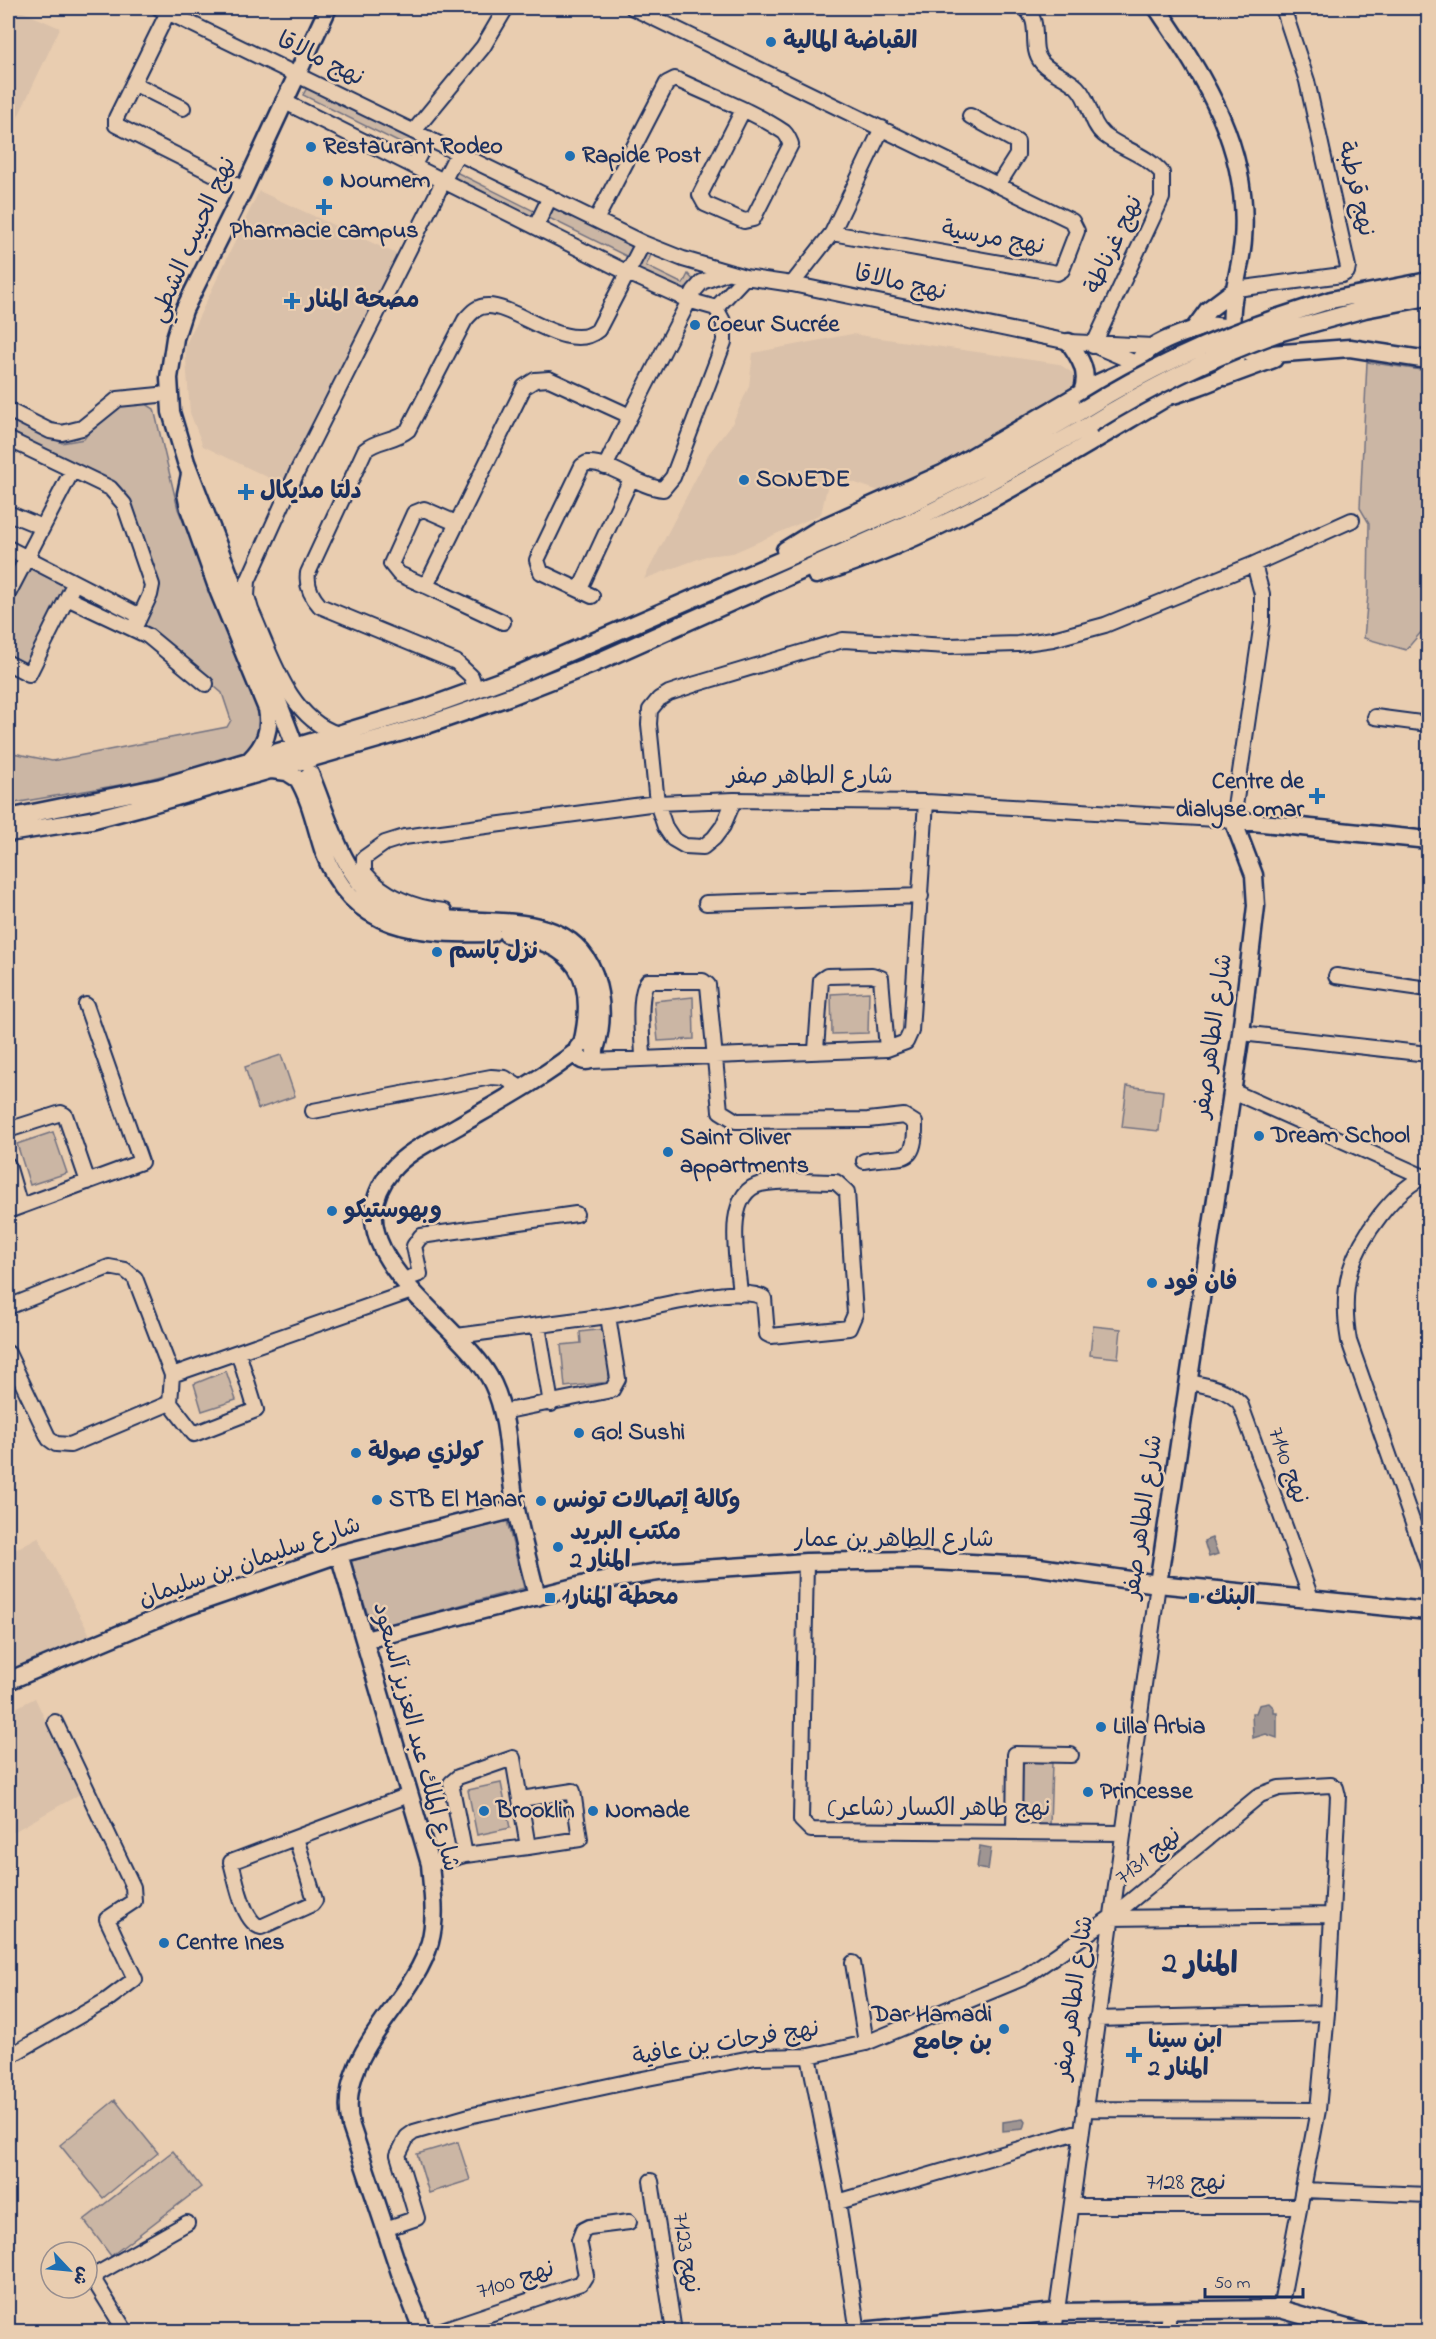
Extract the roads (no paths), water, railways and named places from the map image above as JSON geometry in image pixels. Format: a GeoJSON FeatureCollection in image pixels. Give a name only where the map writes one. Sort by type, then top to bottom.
{"type":"FeatureCollection","features":[{"type":"Feature","properties":{"kind":"street","name":"نهج الحبيب الشطي"},"geometry":{"type":"LineString","coordinates":[[292,738],[190,473],[171,412],[170,360],[184,310],[244,189],[328,8]]}},
{"type":"Feature","properties":{"kind":"street"},"geometry":{"type":"LineString","coordinates":[[414,131],[483,47],[506,8]]}},
{"type":"Feature","properties":{"kind":"street","name":"نهج مرسية"},"geometry":{"type":"LineString","coordinates":[[633,8],[1074,223],[1077,231],[1062,270],[1051,273],[831,233]]}},
{"type":"Feature","properties":{"kind":"street","name":"نهج غرناطة"},"geometry":{"type":"LineString","coordinates":[[1025,8],[1035,21],[1036,52],[1040,62],[1077,87],[1088,105],[1095,127],[1106,136],[1156,165],[1162,173],[1162,198],[1093,346]]}},
{"type":"Feature","properties":{"kind":"street"},"geometry":{"type":"LineString","coordinates":[[1157,8],[1208,85],[1224,118],[1243,187],[1244,240],[1231,318],[1237,355],[1233,367],[1213,381]]}},
{"type":"Feature","properties":{"kind":"street","name":"نهج قرطبة"},"geometry":{"type":"LineString","coordinates":[[1236,289],[1342,275],[1347,272],[1348,267],[1307,81],[1282,8]]}},
{"type":"Feature","properties":{"kind":"street","name":"نهج مالاقا"},"geometry":{"type":"LineString","coordinates":[[164,10],[643,243],[726,273],[745,278],[792,284],[1069,342],[1093,346],[1126,344],[1153,346]]}},
{"type":"Feature","properties":{"kind":"street"},"geometry":{"type":"LineString","coordinates":[[164,10],[134,83],[116,118],[117,127],[244,189]]}},
{"type":"Feature","properties":{"kind":"street"},"geometry":{"type":"LineString","coordinates":[[596,220],[671,80],[680,81],[783,132],[791,144],[757,216],[749,222],[705,204],[700,195],[742,112]]}},
{"type":"Feature","properties":{"kind":"street"},"geometry":{"type":"LineString","coordinates":[[134,83],[183,108]]}},
{"type":"Feature","properties":{"kind":"street"},"geometry":{"type":"LineString","coordinates":[[283,101],[628,273],[688,300],[716,308],[724,323],[723,342],[673,477],[663,489],[649,487],[605,467],[593,463],[582,466],[537,560],[541,572],[586,592],[631,479]]}},
{"type":"Feature","properties":{"kind":"street"},"geometry":{"type":"LineString","coordinates":[[970,116],[1017,142],[1017,155],[998,185]]}},
{"type":"Feature","properties":{"kind":"street"},"geometry":{"type":"LineString","coordinates":[[792,284],[831,233],[882,128]]}},
{"type":"Feature","properties":{"kind":"street"},"geometry":{"type":"LineString","coordinates":[[414,165],[428,138]]}},
{"type":"Feature","properties":{"kind":"street"},"geometry":{"type":"LineString","coordinates":[[338,734],[318,726],[295,705],[250,610],[247,596],[248,581],[297,472],[458,152]]}},
{"type":"Feature","properties":{"kind":"street"},"geometry":{"type":"LineString","coordinates":[[536,226],[550,197]]}},
{"type":"Feature","properties":{"kind":"street"},"geometry":{"type":"LineString","coordinates":[[476,690],[471,676],[456,662],[320,606],[312,598],[307,582],[308,573],[365,450],[374,443],[402,435],[408,430],[465,320],[476,308],[489,306],[566,335],[585,338],[598,330],[643,243]]}},
{"type":"Feature","properties":{"kind":"street"},"geometry":{"type":"LineString","coordinates":[[605,467],[688,300],[702,282],[726,273]]}},
{"type":"Feature","properties":{"kind":"street"},"geometry":{"type":"LineString","coordinates":[[716,308],[745,278]]}},
{"type":"Feature","properties":{"kind":"street"},"geometry":{"type":"LineString","coordinates":[[8,833],[121,812],[338,734],[476,690],[561,657],[946,487],[1085,408],[1181,373],[1331,300],[1428,281]]}},
{"type":"Feature","properties":{"kind":"street"},"geometry":{"type":"LineString","coordinates":[[1194,329],[1208,310],[1236,289]]}},
{"type":"Feature","properties":{"kind":"street"},"geometry":{"type":"LineString","coordinates":[[1277,326],[1428,297]]}},
{"type":"Feature","properties":{"kind":"street"},"geometry":{"type":"LineString","coordinates":[[8,818],[137,793],[427,724],[511,696],[593,664],[951,502],[1085,408],[1138,364],[1146,351],[1153,346],[1194,329],[1217,325],[1250,353],[1258,356],[1350,348],[1428,360]]}},
{"type":"Feature","properties":{"kind":"street"},"geometry":{"type":"LineString","coordinates":[[1069,342],[1084,368],[1085,408]]}},
{"type":"Feature","properties":{"kind":"street"},"geometry":{"type":"LineString","coordinates":[[1093,346],[1138,364]]}},
{"type":"Feature","properties":{"kind":"street"},"geometry":{"type":"LineString","coordinates":[[780,581],[833,569],[923,533],[1028,478],[1169,396],[1298,351]]}},
{"type":"Feature","properties":{"kind":"street"},"geometry":{"type":"LineString","coordinates":[[1138,364],[1138,379],[1147,392],[1161,397],[1169,396]]}},
{"type":"Feature","properties":{"kind":"street"},"geometry":{"type":"LineString","coordinates":[[426,586],[524,387],[535,380],[549,380],[630,416]]}},
{"type":"Feature","properties":{"kind":"street"},"geometry":{"type":"LineString","coordinates":[[8,410],[50,431],[62,433],[81,428],[118,399],[169,394]]}},
{"type":"Feature","properties":{"kind":"street"},"geometry":{"type":"LineString","coordinates":[[8,439],[110,488],[124,504],[152,585],[137,622]]}},
{"type":"Feature","properties":{"kind":"street"},"geometry":{"type":"LineString","coordinates":[[8,594],[72,471]]}},
{"type":"Feature","properties":{"kind":"street"},"geometry":{"type":"LineString","coordinates":[[190,473],[186,494],[189,508],[267,709],[269,722],[267,736],[256,765]]}},
{"type":"Feature","properties":{"kind":"street"},"geometry":{"type":"LineString","coordinates":[[456,524],[423,509],[414,513],[391,564],[399,574],[503,622]]}},
{"type":"Feature","properties":{"kind":"street"},"geometry":{"type":"LineString","coordinates":[[8,513],[42,526]]}},
{"type":"Feature","properties":{"kind":"street"},"geometry":{"type":"LineString","coordinates":[[734,800],[723,825],[714,838],[703,847],[685,846],[673,838],[665,827],[657,803],[650,710],[669,693],[825,643],[843,640],[948,646],[1018,644],[1053,639],[1105,625],[1254,564],[1352,520]]}},
{"type":"Feature","properties":{"kind":"street"},"geometry":{"type":"LineString","coordinates":[[8,548],[74,582],[137,622],[206,684]]}},
{"type":"Feature","properties":{"kind":"street"},"geometry":{"type":"LineString","coordinates":[[1254,564],[1262,594],[1262,622],[1233,820],[1428,840]]}},
{"type":"Feature","properties":{"kind":"street"},"geometry":{"type":"LineString","coordinates":[[8,663],[29,674],[74,582]]}},
{"type":"Feature","properties":{"kind":"street"},"geometry":{"type":"LineString","coordinates":[[67,598],[137,622]]}},
{"type":"Feature","properties":{"kind":"street"},"geometry":{"type":"LineString","coordinates":[[1374,717],[1428,723]]}},
{"type":"Feature","properties":{"kind":"street"},"geometry":{"type":"LineString","coordinates":[[256,765],[281,770],[297,779],[332,869],[350,895],[374,914],[415,931],[492,933]]}},
{"type":"Feature","properties":{"kind":"street"},"geometry":{"type":"LineString","coordinates":[[310,774],[350,871],[367,891],[389,907],[416,923],[543,940],[560,950],[575,964],[586,999],[586,1053]]}},
{"type":"Feature","properties":{"kind":"street","name":"شارع الطاهر صفر"},"geometry":{"type":"LineString","coordinates":[[540,926],[516,918],[431,910],[402,900],[367,876],[363,867],[364,858],[385,843],[404,837],[657,803],[734,800],[926,802],[1233,820],[1254,875],[1256,906],[1241,1033],[1122,1833],[1054,2331]]}},
{"type":"Feature","properties":{"kind":"street"},"geometry":{"type":"LineString","coordinates":[[537,1597],[516,1509],[502,1412],[494,1384],[477,1358],[407,1285],[385,1256],[377,1235],[375,1213],[384,1181],[406,1156],[586,1053],[643,1059],[887,1048],[906,1042],[911,1031],[926,802]]}},
{"type":"Feature","properties":{"kind":"street"},"geometry":{"type":"LineString","coordinates":[[706,903],[921,896]]}},
{"type":"Feature","properties":{"kind":"street"},"geometry":{"type":"LineString","coordinates":[[389,907],[420,917],[540,926],[569,939],[590,964],[598,986],[601,1012],[586,1053]]}},
{"type":"Feature","properties":{"kind":"street"},"geometry":{"type":"LineString","coordinates":[[816,1050],[821,980],[826,976],[872,975],[881,978],[887,1048]]}},
{"type":"Feature","properties":{"kind":"street"},"geometry":{"type":"LineString","coordinates":[[1336,976],[1428,989]]}},
{"type":"Feature","properties":{"kind":"street"},"geometry":{"type":"LineString","coordinates":[[643,1059],[642,999],[648,981],[692,979],[703,981],[708,985],[720,1112],[736,1121],[859,1120],[904,1116],[915,1123],[916,1145],[912,1152],[906,1156],[864,1161]]}},
{"type":"Feature","properties":{"kind":"street"},"geometry":{"type":"LineString","coordinates":[[8,1165],[14,1208],[141,1162],[86,1005]]}},
{"type":"Feature","properties":{"kind":"street"},"geometry":{"type":"LineString","coordinates":[[1241,1033],[1428,1054]]}},
{"type":"Feature","properties":{"kind":"street"},"geometry":{"type":"LineString","coordinates":[[313,1111],[491,1077],[505,1078],[522,1089]]}},
{"type":"Feature","properties":{"kind":"street"},"geometry":{"type":"LineString","coordinates":[[1232,1091],[1426,1176]]}},
{"type":"Feature","properties":{"kind":"street"},"geometry":{"type":"LineString","coordinates":[[8,1130],[61,1113],[65,1115],[88,1182]]}},
{"type":"Feature","properties":{"kind":"street"},"geometry":{"type":"LineString","coordinates":[[1426,1176],[1392,1200],[1367,1236],[1350,1272],[1345,1313],[1349,1341],[1428,1566]]}},
{"type":"Feature","properties":{"kind":"street"},"geometry":{"type":"LineString","coordinates":[[457,1336],[608,1316],[698,1298],[755,1293],[764,1298],[768,1334],[771,1336],[849,1328],[855,1314],[847,1192],[841,1184],[836,1182],[760,1184],[747,1191],[735,1215],[740,1294]]}},
{"type":"Feature","properties":{"kind":"street"},"geometry":{"type":"LineString","coordinates":[[172,1375],[238,1352],[407,1285],[420,1274],[414,1246],[421,1236],[576,1214]]}},
{"type":"Feature","properties":{"kind":"street"},"geometry":{"type":"LineString","coordinates":[[8,1307],[109,1267],[125,1270],[135,1278],[172,1375],[170,1403],[194,1434],[251,1414],[256,1407],[238,1352]]}},
{"type":"Feature","properties":{"kind":"street"},"geometry":{"type":"LineString","coordinates":[[502,1412],[605,1392],[616,1386],[618,1379],[608,1316]]}},
{"type":"Feature","properties":{"kind":"street"},"geometry":{"type":"LineString","coordinates":[[538,1326],[551,1404]]}},
{"type":"Feature","properties":{"kind":"street"},"geometry":{"type":"LineString","coordinates":[[8,1353],[49,1438],[56,1444],[70,1445],[170,1403]]}},
{"type":"Feature","properties":{"kind":"street","name":"نهج 7140"},"geometry":{"type":"LineString","coordinates":[[1189,1382],[1221,1389],[1233,1395],[1240,1403],[1311,1598]]}},
{"type":"Feature","properties":{"kind":"street","name":"شارع سليمان بن سليمان"},"geometry":{"type":"LineString","coordinates":[[8,1681],[180,1609],[339,1554],[516,1509]]}},
{"type":"Feature","properties":{"kind":"street","name":"شارع الملك عبد العزيز آلسعود"},"geometry":{"type":"LineString","coordinates":[[339,1554],[430,1864],[434,1916],[430,1943],[420,1966],[372,2040],[350,2088],[348,2114],[385,2229],[423,2331]]}},
{"type":"Feature","properties":{"kind":"street","name":"شارع الطاهر بن عمار"},"geometry":{"type":"LineString","coordinates":[[365,1640],[598,1581],[658,1572],[806,1562],[913,1560],[1032,1566],[1158,1584],[1428,1611]]}},
{"type":"Feature","properties":{"kind":"street","name":"نهج طاهر الكسار (شاعر)"},"geometry":{"type":"LineString","coordinates":[[806,1562],[801,1820],[805,1827],[811,1830],[1122,1833]]}},
{"type":"Feature","properties":{"kind":"street"},"geometry":{"type":"LineString","coordinates":[[8,2057],[107,2000],[135,1979],[107,1919],[134,1901],[133,1887],[55,1722]]}},
{"type":"Feature","properties":{"kind":"street"},"geometry":{"type":"LineString","coordinates":[[1014,1831],[1015,1754],[1071,1755]]}},
{"type":"Feature","properties":{"kind":"street"},"geometry":{"type":"LineString","coordinates":[[465,1856],[451,1789],[453,1780],[513,1758],[528,1847]]}},
{"type":"Feature","properties":{"kind":"street","name":"نهج 7131"},"geometry":{"type":"LineString","coordinates":[[1110,1918],[1260,1795],[1280,1788],[1326,1784],[1336,1788],[1338,1796],[1331,1915]]}},
{"type":"Feature","properties":{"kind":"street"},"geometry":{"type":"LineString","coordinates":[[430,1864],[465,1856],[580,1839],[573,1791],[521,1799]]}},
{"type":"Feature","properties":{"kind":"street"},"geometry":{"type":"LineString","coordinates":[[296,1838],[315,1900],[312,1904],[261,1927],[256,1926],[248,1918],[231,1862],[409,1796]]}},
{"type":"Feature","properties":{"kind":"street"},"geometry":{"type":"LineString","coordinates":[[1110,1918],[1331,1915],[1327,2013],[1318,2110],[1280,2309]]}},
{"type":"Feature","properties":{"kind":"street","name":"نهج فرحات بن عافية"},"geometry":{"type":"LineString","coordinates":[[385,2229],[417,2218],[398,2155],[407,2137],[421,2129],[517,2106],[736,2061],[809,2056],[866,2043],[1023,1978],[1110,1918]]}},
{"type":"Feature","properties":{"kind":"street"},"geometry":{"type":"LineString","coordinates":[[853,1963],[866,2043]]}},
{"type":"Feature","properties":{"kind":"street"},"geometry":{"type":"LineString","coordinates":[[1096,2019],[1327,2013]]}},
{"type":"Feature","properties":{"kind":"street"},"geometry":{"type":"LineString","coordinates":[[809,2056],[838,2202],[856,2331],[1056,2312],[1280,2309],[1361,2331]]}},
{"type":"Feature","properties":{"kind":"street"},"geometry":{"type":"LineString","coordinates":[[1084,2109],[1318,2110]]}},
{"type":"Feature","properties":{"kind":"street"},"geometry":{"type":"LineString","coordinates":[[838,2202],[1081,2131]]}},
{"type":"Feature","properties":{"kind":"street","name":"نهج 7123"},"geometry":{"type":"LineString","coordinates":[[651,2181],[674,2331]]}},
{"type":"Feature","properties":{"kind":"street"},"geometry":{"type":"LineString","coordinates":[[1304,2190],[1428,2195]]}},
{"type":"Feature","properties":{"kind":"street","name":"نهج 7128"},"geometry":{"type":"LineString","coordinates":[[1072,2206],[1300,2206]]}},
{"type":"Feature","properties":{"kind":"street","name":"نهج 7100"},"geometry":{"type":"LineString","coordinates":[[436,2331],[581,2283],[586,2275],[579,2240],[583,2230],[589,2227],[629,2222]]}},
{"type":"Feature","properties":{"kind":"street"},"geometry":{"type":"LineString","coordinates":[[126,2331],[94,2282],[97,2274],[187,2223]]}},
{"type":"Feature","properties":{"kind":"street"},"geometry":{"type":"LineString","coordinates":[[1167,2331],[1169,2310]]}},
{"type":"Feature","properties":{"kind":"place","name":"القباضة المالية"},"geometry":{"type":"Point","coordinates":[771,42]}},
{"type":"Feature","properties":{"kind":"place","name":"Restaurant Rodeo"},"geometry":{"type":"Point","coordinates":[311,147]}},
{"type":"Feature","properties":{"kind":"place","name":"Rapide Post"},"geometry":{"type":"Point","coordinates":[570,156]}},
{"type":"Feature","properties":{"kind":"place","name":"Noumem"},"geometry":{"type":"Point","coordinates":[328,181]}},
{"type":"Feature","properties":{"kind":"place","name":"Pharmacie campus"},"geometry":{"type":"Point","coordinates":[324,207]}},
{"type":"Feature","properties":{"kind":"place","name":"مصحة المنار"},"geometry":{"type":"Point","coordinates":[292,301]}},
{"type":"Feature","properties":{"kind":"place","name":"Coeur Sucrée"},"geometry":{"type":"Point","coordinates":[695,325]}},
{"type":"Feature","properties":{"kind":"place","name":"SONEDE"},"geometry":{"type":"Point","coordinates":[744,480]}},
{"type":"Feature","properties":{"kind":"place","name":"دلتا مديكال"},"geometry":{"type":"Point","coordinates":[246,492]}},
{"type":"Feature","properties":{"kind":"place","name":"Centre de dialyse omar"},"geometry":{"type":"Point","coordinates":[1317,796]}},
{"type":"Feature","properties":{"kind":"place","name":"نزل باسم"},"geometry":{"type":"Point","coordinates":[437,952]}},
{"type":"Feature","properties":{"kind":"place","name":"Dream School"},"geometry":{"type":"Point","coordinates":[1259,1136]}},
{"type":"Feature","properties":{"kind":"place","name":"Saint Oliver appartments"},"geometry":{"type":"Point","coordinates":[668,1152]}},
{"type":"Feature","properties":{"kind":"place","name":"وبهوستيكو"},"geometry":{"type":"Point","coordinates":[332,1211]}},
{"type":"Feature","properties":{"kind":"place","name":"فان فود"},"geometry":{"type":"Point","coordinates":[1152,1283]}},
{"type":"Feature","properties":{"kind":"place","name":"Go! Sushi"},"geometry":{"type":"Point","coordinates":[579,1433]}},
{"type":"Feature","properties":{"kind":"place","name":"كولزي صولة"},"geometry":{"type":"Point","coordinates":[356,1453]}},
{"type":"Feature","properties":{"kind":"place","name":"STB El Manar"},"geometry":{"type":"Point","coordinates":[377,1500]}},
{"type":"Feature","properties":{"kind":"place","name":"وكالة إتصالات تونس"},"geometry":{"type":"Point","coordinates":[541,1501]}},
{"type":"Feature","properties":{"kind":"place","name":"مكتب البريد المنار 2"},"geometry":{"type":"Point","coordinates":[558,1547]}},
{"type":"Feature","properties":{"kind":"place","name":"محطة المنار1"},"geometry":{"type":"Point","coordinates":[550,1598]}},
{"type":"Feature","properties":{"kind":"place","name":"البنك"},"geometry":{"type":"Point","coordinates":[1194,1598]}},
{"type":"Feature","properties":{"kind":"place","name":"Lilla Arbia"},"geometry":{"type":"Point","coordinates":[1101,1727]}},
{"type":"Feature","properties":{"kind":"place","name":"Princesse"},"geometry":{"type":"Point","coordinates":[1088,1792]}},
{"type":"Feature","properties":{"kind":"place","name":"Brooklin"},"geometry":{"type":"Point","coordinates":[484,1811]}},
{"type":"Feature","properties":{"kind":"place","name":"Nomade"},"geometry":{"type":"Point","coordinates":[593,1811]}},
{"type":"Feature","properties":{"kind":"place","name":"Centre Ines"},"geometry":{"type":"Point","coordinates":[164,1943]}},
{"type":"Feature","properties":{"kind":"place","name":"Dar Hamadi بن جامع"},"geometry":{"type":"Point","coordinates":[1004,2029]}},
{"type":"Feature","properties":{"kind":"place","name":"ابن سينا المنار 2"},"geometry":{"type":"Point","coordinates":[1134,2055]}},
{"type":"Feature","properties":{"kind":"district","name":"المنار 2"},"geometry":{"type":"Point","coordinates":[1200,1965]}}]}
